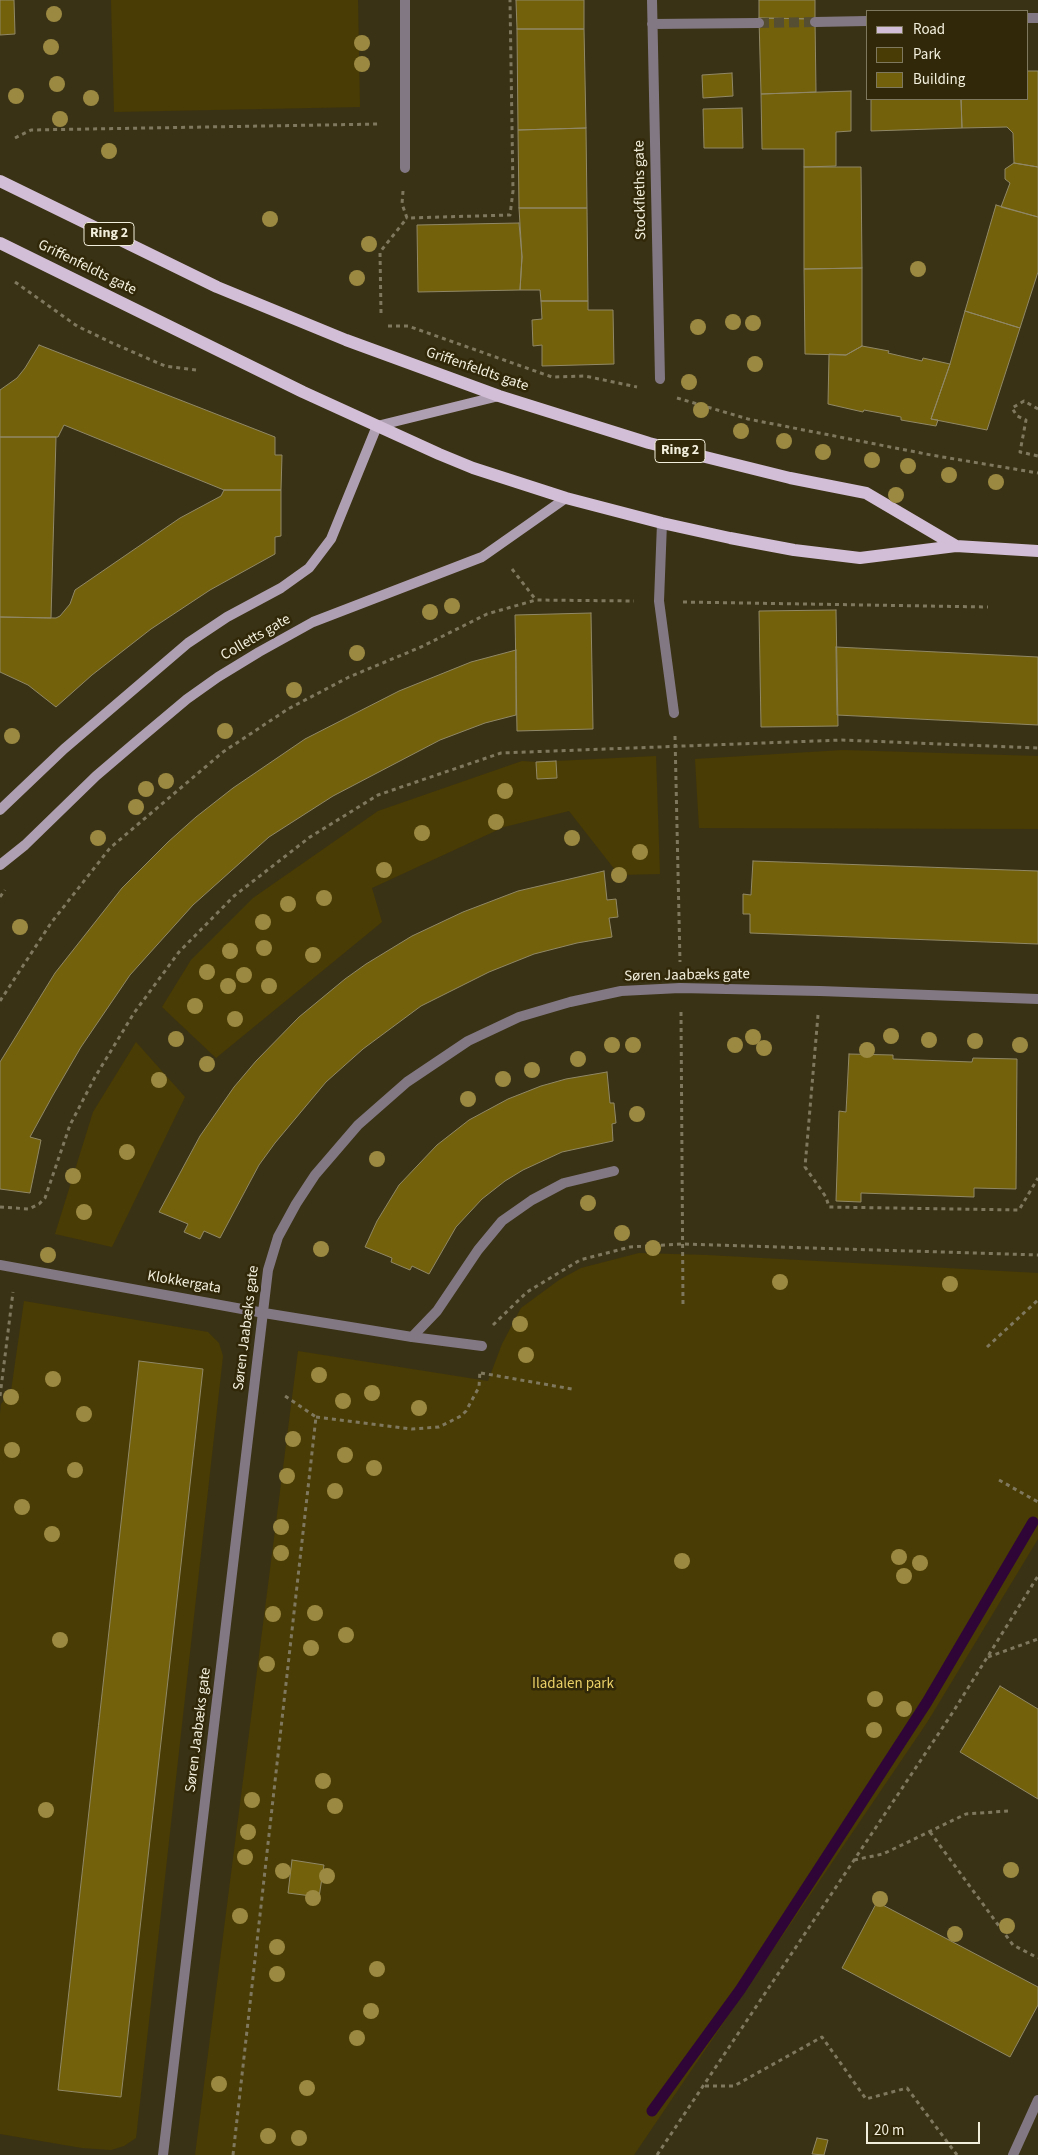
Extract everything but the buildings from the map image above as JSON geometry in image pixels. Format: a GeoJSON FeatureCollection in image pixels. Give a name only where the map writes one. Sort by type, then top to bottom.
{"type":"FeatureCollection","features":[{"type":"Feature","properties":{"kind":"main road","name":"Griffenfeldts gate"},"geometry":{"type":"LineString","coordinates":[[0,181],[178,269],[269,310],[365,347],[499,396],[649,443],[790,478],[866,493],[956,546]]}},
{"type":"Feature","properties":{"kind":"main road","name":"Griffenfeldts gate"},"geometry":{"type":"LineString","coordinates":[[0,244],[303,392],[378,426],[473,468],[566,498],[662,523],[794,550],[860,558],[956,546],[1038,551]]}},
{"type":"Feature","properties":{"kind":"main road"},"geometry":{"type":"LineString","coordinates":[[378,426],[499,396]]}},
{"type":"Feature","properties":{"kind":"main road","name":"Colletts gate"},"geometry":{"type":"LineString","coordinates":[[0,810],[64,749],[188,643],[227,617],[281,588],[309,568],[331,539],[378,426]]}},
{"type":"Feature","properties":{"kind":"main road","name":"Colletts gate"},"geometry":{"type":"LineString","coordinates":[[0,865],[25,845],[130,746],[187,699],[218,677],[258,652],[313,622],[482,557],[566,498]]}},
{"type":"Feature","properties":{"kind":"street"},"geometry":{"type":"LineString","coordinates":[[405,0],[405,168]]}},
{"type":"Feature","properties":{"kind":"street","name":"Stockfleths gate"},"geometry":{"type":"LineString","coordinates":[[652,0],[660,379]]}},
{"type":"Feature","properties":{"kind":"street"},"geometry":{"type":"LineString","coordinates":[[815,22],[866,21]]}},
{"type":"Feature","properties":{"kind":"street"},"geometry":{"type":"LineString","coordinates":[[652,24],[759,23]]}},
{"type":"Feature","properties":{"kind":"street"},"geometry":{"type":"LineString","coordinates":[[662,523],[659,602],[674,713]]}},
{"type":"Feature","properties":{"kind":"street","name":"Søren Jaabæks gate"},"geometry":{"type":"LineString","coordinates":[[163,2155],[268,1270],[278,1237],[315,1175],[358,1125],[407,1082],[468,1040],[519,1017],[570,1002],[621,991],[680,988],[1038,999]]}},
{"type":"Feature","properties":{"kind":"street"},"geometry":{"type":"LineString","coordinates":[[412,1337],[438,1311],[478,1250],[502,1221],[532,1200],[564,1183],[614,1171]]}},
{"type":"Feature","properties":{"kind":"street","name":"Klokkergata"},"geometry":{"type":"LineString","coordinates":[[0,1265],[264,1313],[412,1337],[482,1346]]}},
{"type":"Feature","properties":{"kind":"street"},"geometry":{"type":"LineString","coordinates":[[1014,2155],[1038,2100]]}},
{"type":"Feature","properties":{"kind":"path"},"geometry":{"type":"LineString","coordinates":[[381,313],[380,252],[407,218],[510,215],[513,191],[510,0]]}},
{"type":"Feature","properties":{"kind":"path"},"geometry":{"type":"LineString","coordinates":[[15,138],[31,130],[324,127],[405,123]]}},
{"type":"Feature","properties":{"kind":"path"},"geometry":{"type":"LineString","coordinates":[[405,168],[402,204],[407,218]]}},
{"type":"Feature","properties":{"kind":"path"},"geometry":{"type":"LineString","coordinates":[[10,277],[78,326],[91,333],[165,366],[200,371]]}},
{"type":"Feature","properties":{"kind":"path"},"geometry":{"type":"LineString","coordinates":[[408,326],[552,377],[585,376],[641,388]]}},
{"type":"Feature","properties":{"kind":"path"},"geometry":{"type":"LineString","coordinates":[[668,396],[748,418],[931,455],[1038,473]]}},
{"type":"Feature","properties":{"kind":"path"},"geometry":{"type":"LineString","coordinates":[[1038,409],[1024,401],[1012,408],[1017,416],[1026,420],[1020,452],[1038,456]]}},
{"type":"Feature","properties":{"kind":"path"},"geometry":{"type":"LineString","coordinates":[[512,569],[536,600]]}},
{"type":"Feature","properties":{"kind":"path"},"geometry":{"type":"LineString","coordinates":[[0,1000],[51,923],[110,848],[223,752],[288,709],[349,677],[421,647],[487,614],[536,600],[988,607]]}},
{"type":"Feature","properties":{"kind":"path"},"geometry":{"type":"LineString","coordinates":[[674,713],[680,963]]}},
{"type":"Feature","properties":{"kind":"path"},"geometry":{"type":"LineString","coordinates":[[0,1207],[29,1209],[45,1198],[70,1125],[95,1077],[134,1013],[174,959],[234,896],[310,836],[378,795],[501,753],[842,740],[1038,748]]}},
{"type":"Feature","properties":{"kind":"path"},"geometry":{"type":"LineString","coordinates":[[820,991],[805,1166],[826,1197],[829,1207],[1019,1210],[1038,1178]]}},
{"type":"Feature","properties":{"kind":"path"},"geometry":{"type":"LineString","coordinates":[[681,1009],[683,1305]]}},
{"type":"Feature","properties":{"kind":"path"},"geometry":{"type":"LineString","coordinates":[[285,1396],[316,1417],[412,1429],[439,1427],[461,1416],[466,1411],[479,1387],[482,1346],[485,1333],[527,1292],[580,1260],[630,1247],[683,1244],[1038,1255]]}},
{"type":"Feature","properties":{"kind":"path"},"geometry":{"type":"LineString","coordinates":[[0,1396],[16,1268]]}},
{"type":"Feature","properties":{"kind":"path"},"geometry":{"type":"LineString","coordinates":[[987,1347],[1038,1300]]}},
{"type":"Feature","properties":{"kind":"path"},"geometry":{"type":"LineString","coordinates":[[480,1373],[572,1389]]}},
{"type":"Feature","properties":{"kind":"path"},"geometry":{"type":"LineString","coordinates":[[234,2155],[316,1417]]}},
{"type":"Feature","properties":{"kind":"path"},"geometry":{"type":"LineString","coordinates":[[999,1480],[1038,1502]]}},
{"type":"Feature","properties":{"kind":"path"},"geometry":{"type":"LineString","coordinates":[[657,2155],[953,1712],[1038,1576]]}},
{"type":"Feature","properties":{"kind":"path"},"geometry":{"type":"LineString","coordinates":[[987,1657],[1038,1639]]}},
{"type":"Feature","properties":{"kind":"path"},"geometry":{"type":"LineString","coordinates":[[854,1860],[883,1854],[966,1814],[1008,1811]]}},
{"type":"Feature","properties":{"kind":"path"},"geometry":{"type":"LineString","coordinates":[[930,1832],[1012,1945],[1038,1958]]}},
{"type":"Feature","properties":{"kind":"path"},"geometry":{"type":"LineString","coordinates":[[704,2086],[734,2086],[822,2037],[866,2099],[907,2088],[957,2155]]}},
{"type":"Feature","properties":{"kind":"green space"},"geometry":{"type":"Polygon","coordinates":[[[111,0],[358,0],[360,107],[114,112],[111,0]]]}},
{"type":"Feature","properties":{"kind":"green space"},"geometry":{"type":"Polygon","coordinates":[[[843,750],[1038,756],[1038,829],[699,828],[695,759],[843,750]]]}},
{"type":"Feature","properties":{"kind":"green space"},"geometry":{"type":"Polygon","coordinates":[[[656,756],[660,874],[619,875],[569,811],[504,827],[372,888],[382,922],[216,1058],[162,1007],[191,960],[253,898],[378,811],[522,761],[536,762],[537,779],[557,778],[556,761],[656,756]]]}},
{"type":"Feature","properties":{"kind":"green space"},"geometry":{"type":"Polygon","coordinates":[[[136,1042],[185,1097],[112,1247],[55,1234],[93,1112],[136,1042]]]}},
{"type":"Feature","properties":{"kind":"green space","name":"Iladalen park"},"geometry":{"type":"Polygon","coordinates":[[[639,1253],[1038,1273],[1038,1539],[928,1721],[634,2155],[195,2155],[298,1351],[488,1381],[502,1344],[521,1308],[559,1280],[581,1268],[639,1253]]]}},
{"type":"Feature","properties":{"kind":"green space"},"geometry":{"type":"Polygon","coordinates":[[[24,1301],[208,1332],[219,1343],[223,1356],[136,2138],[124,2146],[111,2150],[82,2148],[0,2134],[0,1414],[1,1404],[11,1391],[24,1301]]]}},
{"type":"Feature","properties":{"kind":"waterway"},"geometry":{"type":"LineString","coordinates":[[652,2111],[740,1990],[927,1702],[1033,1522]]}},
{"type":"Feature","properties":{"kind":"tunnel"},"geometry":{"type":"LineString","coordinates":[[759,23],[815,22]]}}]}
